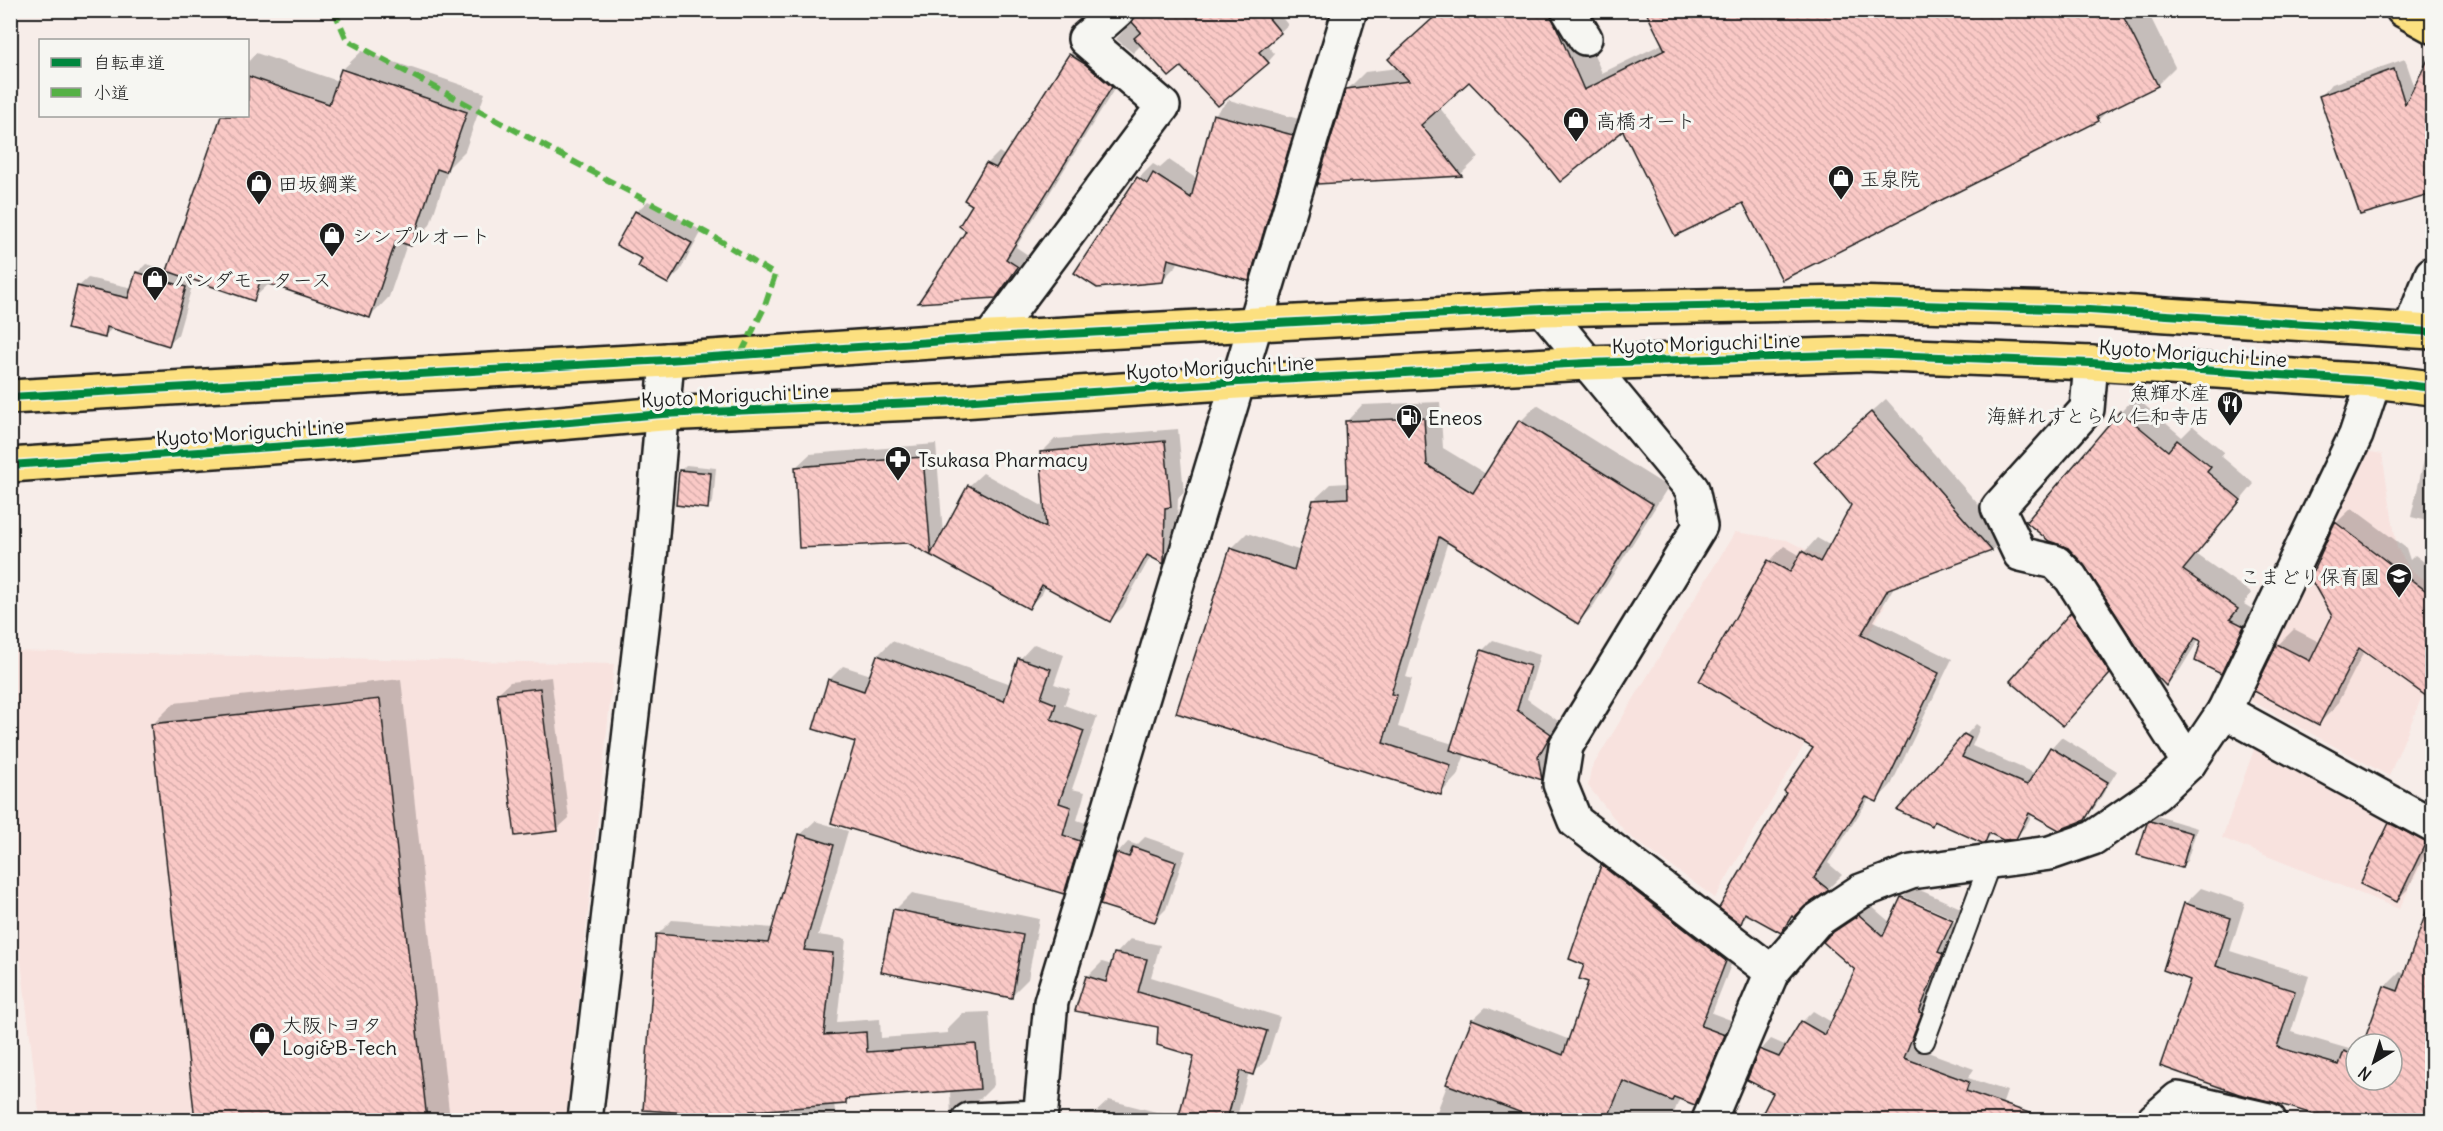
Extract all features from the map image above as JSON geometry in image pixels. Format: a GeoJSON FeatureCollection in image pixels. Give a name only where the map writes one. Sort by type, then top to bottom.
{"type":"FeatureCollection","features":[{"type":"Feature","properties":{"kind":"main road"},"geometry":{"type":"LineString","coordinates":[[2403,10],[2433,26]]}},
{"type":"Feature","properties":{"kind":"main road","name":"Kyoto Moriguchi Line"},"geometry":{"type":"LineString","coordinates":[[10,397],[667,360],[990,338],[1543,309],[1850,303],[2090,310],[2421,331]]}},
{"type":"Feature","properties":{"kind":"main road","name":"Kyoto Moriguchi Line"},"geometry":{"type":"LineString","coordinates":[[10,465],[330,443],[662,414],[961,400],[1587,363],[1864,354],[2091,363],[2374,381],[2433,388]]}},
{"type":"Feature","properties":{"kind":"street"},"geometry":{"type":"LineString","coordinates":[[990,338],[1163,105],[1085,39],[1118,10]]}},
{"type":"Feature","properties":{"kind":"street"},"geometry":{"type":"LineString","coordinates":[[1568,10],[1585,38]]}},
{"type":"Feature","properties":{"kind":"street"},"geometry":{"type":"LineString","coordinates":[[969,1120],[1040,1119],[1051,1002],[1256,323],[1345,14]]}},
{"type":"Feature","properties":{"kind":"street"},"geometry":{"type":"LineString","coordinates":[[2421,331],[2433,274]]}},
{"type":"Feature","properties":{"kind":"street"},"geometry":{"type":"LineString","coordinates":[[1543,309],[1692,489],[1700,526],[1566,747],[1560,784],[1575,821],[1772,972]]}},
{"type":"Feature","properties":{"kind":"street"},"geometry":{"type":"LineString","coordinates":[[594,1119],[650,558],[667,360]]}},
{"type":"Feature","properties":{"kind":"street"},"geometry":{"type":"LineString","coordinates":[[2091,363],[2087,409],[1998,508],[2020,554],[2055,562],[2071,578],[2189,763]]}},
{"type":"Feature","properties":{"kind":"street"},"geometry":{"type":"LineString","coordinates":[[1709,1120],[1772,972],[1816,921],[1861,891],[1911,872],[2050,853],[2093,838],[2156,794],[2189,763],[2224,711],[2356,435],[2374,381]]}},
{"type":"Feature","properties":{"kind":"street"},"geometry":{"type":"LineString","coordinates":[[2224,711],[2433,825]]}},
{"type":"Feature","properties":{"kind":"street"},"geometry":{"type":"LineString","coordinates":[[2154,1120],[2178,1099],[2269,1120]]}},
{"type":"Feature","properties":{"kind":"lane"},"geometry":{"type":"LineString","coordinates":[[1924,1041],[1991,860]]}},
{"type":"Feature","properties":{"kind":"shaded area"},"geometry":{"type":"Polygon","coordinates":[[[2360,450],[2382,454],[2397,548],[2409,568],[2432,585],[2432,683],[2421,699],[2389,776],[2244,697],[2360,450]]]}},
{"type":"Feature","properties":{"kind":"shaded area"},"geometry":{"type":"Polygon","coordinates":[[[1735,532],[1787,540],[1855,574],[1885,606],[1715,898],[1627,834],[1588,786],[1591,769],[1735,532]]]}},
{"type":"Feature","properties":{"kind":"shaded area"},"geometry":{"type":"Polygon","coordinates":[[[10,651],[614,664],[566,1120],[40,1120],[11,878],[10,651]]]}},
{"type":"Feature","properties":{"kind":"shaded area"},"geometry":{"type":"Polygon","coordinates":[[[2256,744],[2418,830],[2430,848],[2399,909],[2222,838],[2256,744]]]}},
{"type":"Feature","properties":{"kind":"building"},"geometry":{"type":"Polygon","coordinates":[[[1136,10],[1262,10],[1281,33],[1259,52],[1269,63],[1218,106],[1181,67],[1169,77],[1134,38],[1141,32],[1132,22],[1136,10]]]}},
{"type":"Feature","properties":{"kind":"building","name":"玉泉院"},"geometry":{"type":"Polygon","coordinates":[[[1442,10],[1549,10],[1584,90],[1665,50],[1645,10],[2120,10],[2158,86],[2097,116],[2099,121],[1782,280],[1743,203],[1675,236],[1623,131],[1560,182],[1534,149],[1469,82],[1421,125],[1462,176],[1317,184],[1346,89],[1409,81],[1388,59],[1442,10]]]}},
{"type":"Feature","properties":{"kind":"building"},"geometry":{"type":"Polygon","coordinates":[[[2433,50],[2433,194],[2360,215],[2319,96],[2394,69],[2405,104],[2433,50]]]}},
{"type":"Feature","properties":{"kind":"building"},"geometry":{"type":"Polygon","coordinates":[[[1069,54],[1085,64],[1112,87],[1006,259],[1018,267],[996,298],[918,303],[966,231],[959,226],[972,205],[964,200],[986,163],[996,168],[1069,54]]]}},
{"type":"Feature","properties":{"kind":"building"},"geometry":{"type":"Polygon","coordinates":[[[341,69],[467,112],[446,172],[437,169],[411,246],[396,241],[370,318],[260,281],[254,301],[167,271],[221,117],[249,117],[249,76],[329,104],[341,69]]]}},
{"type":"Feature","properties":{"kind":"building"},"geometry":{"type":"Polygon","coordinates":[[[1213,114],[1293,135],[1249,281],[1168,259],[1163,282],[1097,288],[1074,273],[1137,177],[1147,184],[1153,173],[1191,198],[1213,114]]]}},
{"type":"Feature","properties":{"kind":"building"},"geometry":{"type":"Polygon","coordinates":[[[635,211],[692,243],[668,284],[638,267],[642,259],[616,245],[635,211]]]}},
{"type":"Feature","properties":{"kind":"building"},"geometry":{"type":"Polygon","coordinates":[[[136,272],[186,287],[169,346],[107,327],[105,338],[67,329],[77,286],[128,298],[136,272]]]}},
{"type":"Feature","properties":{"kind":"building"},"geometry":{"type":"Polygon","coordinates":[[[2120,411],[2168,451],[2177,440],[2211,467],[2207,472],[2241,500],[2183,570],[2238,609],[2230,619],[2244,626],[2221,674],[2195,661],[2201,641],[2195,638],[2166,686],[2153,672],[2084,565],[2068,548],[2049,541],[2026,522],[2120,411]]]}},
{"type":"Feature","properties":{"kind":"building"},"geometry":{"type":"Polygon","coordinates":[[[1871,412],[1992,551],[1888,589],[1861,635],[1939,673],[1877,802],[1866,797],[1814,878],[1829,890],[1805,906],[1794,918],[1792,916],[1781,933],[1745,913],[1741,924],[1719,908],[1786,793],[1784,791],[1813,748],[1699,681],[1768,560],[1790,572],[1802,551],[1820,562],[1851,505],[1814,462],[1871,412]]]}},
{"type":"Feature","properties":{"kind":"building"},"geometry":{"type":"Polygon","coordinates":[[[1424,418],[1427,465],[1473,493],[1519,420],[1653,504],[1578,624],[1439,537],[1391,694],[1397,695],[1383,743],[1451,765],[1441,795],[1176,713],[1230,548],[1294,570],[1313,500],[1348,498],[1345,421],[1424,418]]]}},
{"type":"Feature","properties":{"kind":"building"},"geometry":{"type":"Polygon","coordinates":[[[1165,441],[1171,507],[1165,508],[1164,564],[1147,555],[1110,622],[1042,585],[1029,609],[908,543],[799,548],[795,467],[923,457],[931,554],[968,485],[1046,528],[1040,452],[1165,441]]]}},
{"type":"Feature","properties":{"kind":"building"},"geometry":{"type":"Polygon","coordinates":[[[679,470],[711,473],[708,509],[676,505],[679,470]]]}},
{"type":"Feature","properties":{"kind":"building"},"geometry":{"type":"Polygon","coordinates":[[[2335,522],[2390,564],[2396,578],[2398,570],[2433,596],[2433,701],[2359,648],[2319,725],[2254,691],[2277,644],[2310,661],[2332,616],[2310,578],[2335,522]]]}},
{"type":"Feature","properties":{"kind":"building"},"geometry":{"type":"Polygon","coordinates":[[[2071,612],[2110,674],[2063,726],[2010,681],[2071,612]]]}},
{"type":"Feature","properties":{"kind":"building"},"geometry":{"type":"Polygon","coordinates":[[[1481,650],[1530,666],[1517,710],[1551,734],[1538,757],[1542,780],[1450,750],[1481,650]]]}},
{"type":"Feature","properties":{"kind":"building"},"geometry":{"type":"Polygon","coordinates":[[[877,655],[1004,701],[1018,658],[1051,669],[1041,698],[1056,704],[1051,719],[1084,731],[1059,803],[1071,807],[1063,835],[1080,841],[1064,894],[831,823],[855,742],[813,729],[828,679],[864,691],[877,655]]]}},
{"type":"Feature","properties":{"kind":"building"},"geometry":{"type":"Polygon","coordinates":[[[540,688],[558,831],[515,836],[497,693],[540,688]]]}},
{"type":"Feature","properties":{"kind":"building"},"geometry":{"type":"Polygon","coordinates":[[[380,699],[427,1120],[195,1120],[151,724],[380,699]]]}},
{"type":"Feature","properties":{"kind":"building"},"geometry":{"type":"Polygon","coordinates":[[[1964,734],[1971,738],[1962,757],[2027,785],[2050,747],[2108,782],[2085,820],[2059,830],[2029,813],[2016,839],[2003,840],[1989,833],[1985,843],[1982,843],[1934,821],[1932,826],[1897,810],[1964,734]]]}},
{"type":"Feature","properties":{"kind":"building"},"geometry":{"type":"Polygon","coordinates":[[[2150,821],[2192,833],[2182,868],[2137,855],[2147,823],[2150,821]]]}},
{"type":"Feature","properties":{"kind":"building"},"geometry":{"type":"Polygon","coordinates":[[[2389,823],[2426,842],[2397,902],[2360,884],[2389,823]]]}},
{"type":"Feature","properties":{"kind":"building"},"geometry":{"type":"Polygon","coordinates":[[[799,834],[834,845],[804,950],[833,953],[824,1035],[866,1032],[867,1052],[976,1044],[980,1089],[846,1099],[846,1104],[750,1111],[749,1118],[643,1110],[656,934],[768,943],[799,834]]]}},
{"type":"Feature","properties":{"kind":"building"},"geometry":{"type":"Polygon","coordinates":[[[1133,847],[1176,862],[1155,922],[1100,905],[1116,853],[1129,857],[1133,847]]]}},
{"type":"Feature","properties":{"kind":"building"},"geometry":{"type":"Polygon","coordinates":[[[1601,865],[1726,961],[1701,1026],[1725,1035],[1695,1105],[1674,1097],[1672,1101],[1623,1081],[1607,1120],[1540,1120],[1446,1084],[1472,1019],[1563,1055],[1588,982],[1579,979],[1584,965],[1569,959],[1601,865]]]}},
{"type":"Feature","properties":{"kind":"building"},"geometry":{"type":"Polygon","coordinates":[[[1901,897],[1953,920],[1938,952],[1943,954],[1919,1012],[1922,1013],[1904,1058],[1969,1082],[1966,1091],[2035,1115],[2034,1120],[1759,1120],[1773,1093],[1747,1080],[1759,1049],[1779,1057],[1801,1021],[1825,1035],[1855,970],[1823,942],[1829,935],[1859,915],[1883,936],[1901,897]]]}},
{"type":"Feature","properties":{"kind":"building"},"geometry":{"type":"Polygon","coordinates":[[[2184,903],[2231,918],[2216,966],[2295,991],[2277,1047],[2339,1065],[2344,1051],[2344,1092],[2404,1092],[2404,1032],[2367,1032],[2384,986],[2398,991],[2428,907],[2433,908],[2433,1120],[2332,1120],[2239,1094],[2160,1066],[2190,980],[2163,970],[2184,903]]]}},
{"type":"Feature","properties":{"kind":"building"},"geometry":{"type":"Polygon","coordinates":[[[893,909],[1023,935],[1012,998],[881,972],[893,909]]]}},
{"type":"Feature","properties":{"kind":"building"},"geometry":{"type":"Polygon","coordinates":[[[1114,953],[1147,959],[1138,992],[1267,1031],[1253,1075],[1240,1071],[1227,1120],[1178,1120],[1194,1056],[1157,1045],[1158,1027],[1075,1011],[1086,976],[1106,982],[1114,953]]]}},
{"type":"Feature","properties":{"kind":"marked path"},"geometry":{"type":"LineString","coordinates":[[334,10],[347,40],[714,237],[775,275],[764,308],[741,354]]}},
{"type":"Feature","properties":{"kind":"cycle path"},"geometry":{"type":"LineString","coordinates":[[10,397],[667,360],[990,338],[1543,309],[1850,303],[2089,310],[2432,332]]}},
{"type":"Feature","properties":{"kind":"cycle path"},"geometry":{"type":"LineString","coordinates":[[10,465],[330,443],[662,414],[961,401],[1238,382],[1587,363],[1864,354],[2091,363],[2374,381],[2432,388]]}},
{"type":"Feature","properties":{"kind":"place","name":"高橋オート"},"geometry":{"type":"Point","coordinates":[1576,143]}},
{"type":"Feature","properties":{"kind":"place","name":"玉泉院"},"geometry":{"type":"Point","coordinates":[1841,201]}},
{"type":"Feature","properties":{"kind":"place","name":"田坂鋼業"},"geometry":{"type":"Point","coordinates":[259,206]}},
{"type":"Feature","properties":{"kind":"place","name":"シンプルオート"},"geometry":{"type":"Point","coordinates":[332,258]}},
{"type":"Feature","properties":{"kind":"place","name":"パンダモータース"},"geometry":{"type":"Point","coordinates":[155,302]}},
{"type":"Feature","properties":{"kind":"place","name":"魚輝水産 海鮮れすとらん 仁和寺店"},"geometry":{"type":"Point","coordinates":[2230,427]}},
{"type":"Feature","properties":{"kind":"place","name":"Eneos"},"geometry":{"type":"Point","coordinates":[1409,440]}},
{"type":"Feature","properties":{"kind":"place","name":"Tsukasa Pharmacy"},"geometry":{"type":"Point","coordinates":[898,482]}},
{"type":"Feature","properties":{"kind":"place","name":"こまどり保育園"},"geometry":{"type":"Point","coordinates":[2399,599]}},
{"type":"Feature","properties":{"kind":"place","name":"大阪トヨタ Logi&B-Tech"},"geometry":{"type":"Point","coordinates":[262,1058]}}]}
